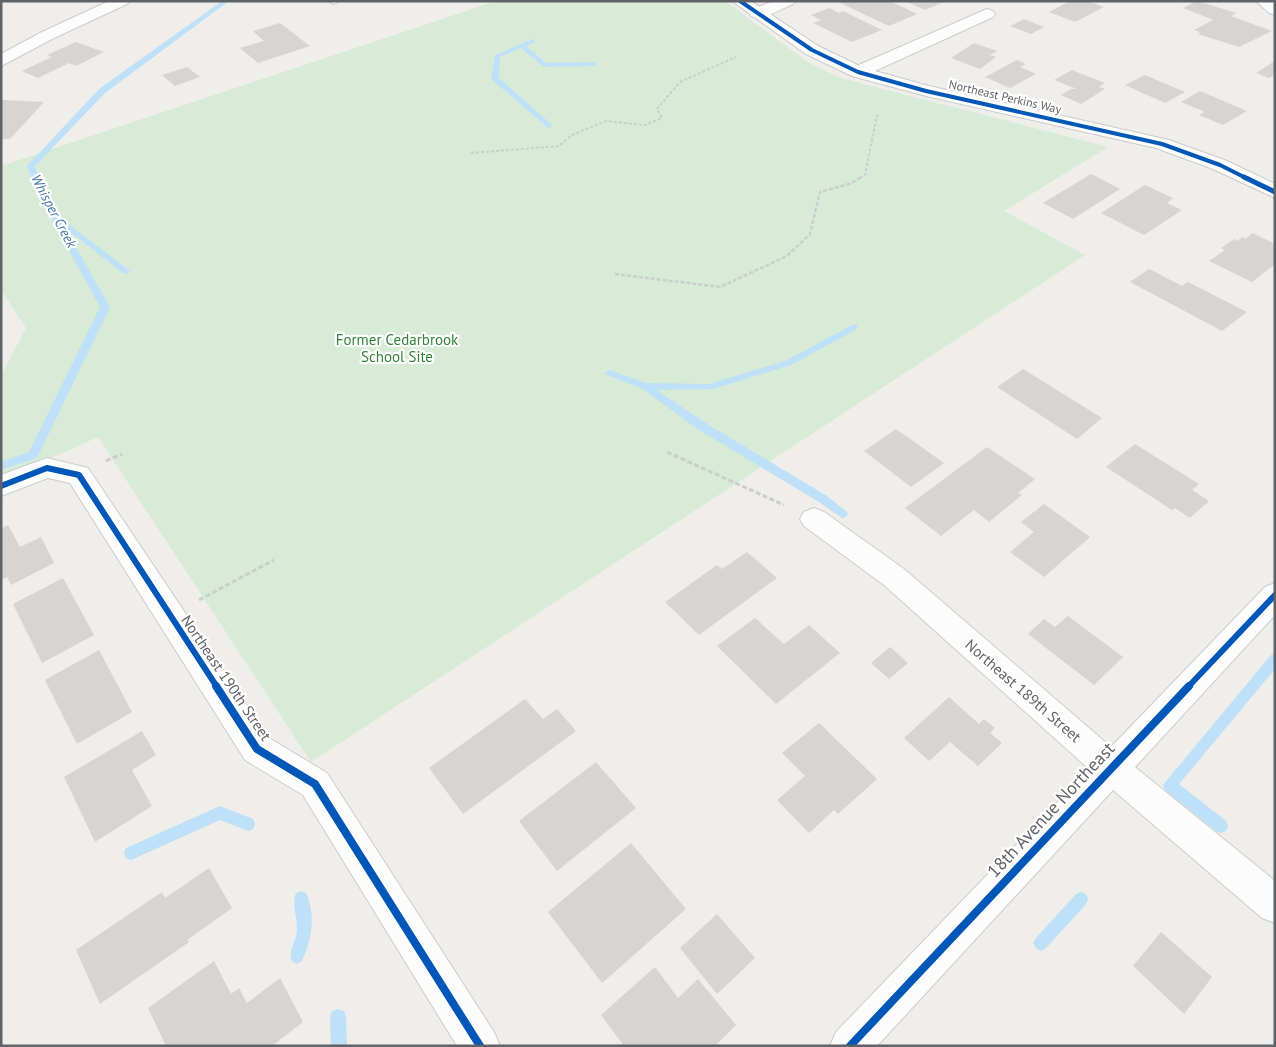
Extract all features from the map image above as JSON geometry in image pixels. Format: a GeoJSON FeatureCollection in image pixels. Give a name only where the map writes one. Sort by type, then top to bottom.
{"type":"FeatureCollection","features":[{"type":"Feature","properties":{"kind":"street"},"geometry":{"type":"LineString","coordinates":[[1,61],[48,35],[122,1]]}},
{"type":"Feature","properties":{"kind":"street","name":"Northeast Perkins Way"},"geometry":{"type":"LineString","coordinates":[[740,1],[812,50],[858,72],[926,91],[1162,144],[1220,165],[1275,192]]}},
{"type":"Feature","properties":{"kind":"street"},"geometry":{"type":"LineString","coordinates":[[757,13],[788,1]]}},
{"type":"Feature","properties":{"kind":"street"},"geometry":{"type":"LineString","coordinates":[[1264,1],[1275,10]]}},
{"type":"Feature","properties":{"kind":"street"},"geometry":{"type":"LineString","coordinates":[[858,72],[987,14]]}},
{"type":"Feature","properties":{"kind":"street","name":"Northeast 190th Street"},"geometry":{"type":"LineString","coordinates":[[1,486],[47,468],[79,475],[257,749],[315,784],[480,1046]]}},
{"type":"Feature","properties":{"kind":"street","name":"Northeast 189th Street"},"geometry":{"type":"LineString","coordinates":[[814,519],[894,577],[1111,768],[1275,905]]}},
{"type":"Feature","properties":{"kind":"street","name":"18th Avenue Northeast"},"geometry":{"type":"LineString","coordinates":[[850,1046],[1275,595]]}},
{"type":"Feature","properties":{"kind":"path"},"geometry":{"type":"LineString","coordinates":[[471,153],[558,146],[572,135],[606,121],[645,125],[662,118],[657,109],[680,82],[736,57]]}},
{"type":"Feature","properties":{"kind":"path"},"geometry":{"type":"LineString","coordinates":[[616,274],[720,287],[787,256],[810,234],[820,192],[848,184],[865,175],[877,115]]}},
{"type":"Feature","properties":{"kind":"path"},"geometry":{"type":"LineString","coordinates":[[667,452],[814,519]]}},
{"type":"Feature","properties":{"kind":"path"},"geometry":{"type":"LineString","coordinates":[[169,616],[274,560]]}},
{"type":"Feature","properties":{"kind":"green space","name":"Former Cedarbrook School Site"},"geometry":{"type":"Polygon","coordinates":[[[496,1],[725,1],[812,65],[844,79],[1108,147],[1004,211],[1085,255],[311,762],[98,437],[1,481],[1,376],[26,328],[1,290],[1,166],[496,1]]]}},
{"type":"Feature","properties":{"kind":"building"},"geometry":{"type":"Polygon","coordinates":[[[836,1],[890,1],[917,14],[889,26],[836,1]]]}},
{"type":"Feature","properties":{"kind":"building"},"geometry":{"type":"Polygon","coordinates":[[[905,1],[946,1],[925,10],[905,1]]]}},
{"type":"Feature","properties":{"kind":"building"},"geometry":{"type":"Polygon","coordinates":[[[1070,1],[1088,1],[1104,7],[1075,22],[1049,12],[1070,1]]]}},
{"type":"Feature","properties":{"kind":"building"},"geometry":{"type":"Polygon","coordinates":[[[1197,1],[1236,13],[1231,16],[1272,31],[1239,47],[1198,34],[1200,32],[1194,30],[1213,20],[1183,8],[1197,1]]]}},
{"type":"Feature","properties":{"kind":"building"},"geometry":{"type":"Polygon","coordinates":[[[829,8],[839,13],[843,11],[882,30],[852,42],[813,23],[821,20],[811,15],[829,8]]]}},
{"type":"Feature","properties":{"kind":"building"},"geometry":{"type":"Polygon","coordinates":[[[1024,19],[1044,27],[1031,34],[1010,26],[1024,19]]]}},
{"type":"Feature","properties":{"kind":"building"},"geometry":{"type":"Polygon","coordinates":[[[280,23],[310,46],[258,63],[240,48],[264,41],[253,31],[280,23]]]}},
{"type":"Feature","properties":{"kind":"building"},"geometry":{"type":"Polygon","coordinates":[[[76,42],[104,52],[76,66],[69,63],[38,78],[22,71],[52,57],[47,55],[76,42]]]}},
{"type":"Feature","properties":{"kind":"building"},"geometry":{"type":"Polygon","coordinates":[[[974,43],[997,51],[990,55],[996,57],[980,69],[951,58],[974,43]]]}},
{"type":"Feature","properties":{"kind":"building"},"geometry":{"type":"Polygon","coordinates":[[[1017,60],[1026,64],[1020,67],[1036,74],[1010,88],[985,77],[1017,60]]]}},
{"type":"Feature","properties":{"kind":"building"},"geometry":{"type":"Polygon","coordinates":[[[1273,62],[1275,63],[1275,75],[1269,78],[1256,73],[1273,62]]]}},
{"type":"Feature","properties":{"kind":"building"},"geometry":{"type":"Polygon","coordinates":[[[187,67],[200,77],[175,86],[162,75],[187,67]]]}},
{"type":"Feature","properties":{"kind":"building"},"geometry":{"type":"Polygon","coordinates":[[[1072,70],[1105,83],[1099,87],[1105,89],[1081,104],[1061,95],[1071,89],[1077,89],[1054,80],[1072,70]]]}},
{"type":"Feature","properties":{"kind":"building"},"geometry":{"type":"Polygon","coordinates":[[[1145,75],[1185,92],[1165,103],[1125,85],[1145,75]]]}},
{"type":"Feature","properties":{"kind":"building"},"geometry":{"type":"Polygon","coordinates":[[[1200,91],[1247,111],[1223,125],[1199,115],[1205,112],[1181,102],[1200,91]]]}},
{"type":"Feature","properties":{"kind":"building"},"geometry":{"type":"Polygon","coordinates":[[[1,100],[44,102],[10,139],[1,139],[1,100]]]}},
{"type":"Feature","properties":{"kind":"building"},"geometry":{"type":"Polygon","coordinates":[[[1091,174],[1120,189],[1073,219],[1043,203],[1091,174]]]}},
{"type":"Feature","properties":{"kind":"building"},"geometry":{"type":"Polygon","coordinates":[[[1145,185],[1173,198],[1167,203],[1182,210],[1144,235],[1101,213],[1145,185]]]}},
{"type":"Feature","properties":{"kind":"building"},"geometry":{"type":"Polygon","coordinates":[[[1252,233],[1275,244],[1275,264],[1252,282],[1209,261],[1225,250],[1221,248],[1234,239],[1238,241],[1242,237],[1246,239],[1252,233]]]}},
{"type":"Feature","properties":{"kind":"building"},"geometry":{"type":"Polygon","coordinates":[[[1149,269],[1182,286],[1188,282],[1247,312],[1222,331],[1130,282],[1149,269]]]}},
{"type":"Feature","properties":{"kind":"building"},"geometry":{"type":"Polygon","coordinates":[[[1023,369],[1102,418],[1077,439],[997,387],[1023,369]]]}},
{"type":"Feature","properties":{"kind":"building"},"geometry":{"type":"Polygon","coordinates":[[[896,429],[944,463],[911,487],[864,451],[896,429]]]}},
{"type":"Feature","properties":{"kind":"building"},"geometry":{"type":"Polygon","coordinates":[[[1135,444],[1199,484],[1192,490],[1209,501],[1190,518],[1175,508],[1172,510],[1106,467],[1135,444]]]}},
{"type":"Feature","properties":{"kind":"building"},"geometry":{"type":"Polygon","coordinates":[[[987,447],[1035,479],[1018,493],[1022,495],[989,522],[974,510],[941,536],[905,508],[987,447]]]}},
{"type":"Feature","properties":{"kind":"building"},"geometry":{"type":"Polygon","coordinates":[[[1044,504],[1090,537],[1044,577],[1010,552],[1034,532],[1021,522],[1044,504]]]}},
{"type":"Feature","properties":{"kind":"building"},"geometry":{"type":"Polygon","coordinates":[[[8,525],[20,547],[41,537],[54,563],[11,585],[7,577],[1,580],[1,529],[8,525]]]}},
{"type":"Feature","properties":{"kind":"building"},"geometry":{"type":"Polygon","coordinates":[[[747,552],[777,578],[699,635],[665,602],[717,565],[722,569],[747,552]]]}},
{"type":"Feature","properties":{"kind":"building"},"geometry":{"type":"Polygon","coordinates":[[[63,578],[94,635],[42,663],[13,604],[63,578]]]}},
{"type":"Feature","properties":{"kind":"building"},"geometry":{"type":"Polygon","coordinates":[[[1068,616],[1123,657],[1094,685],[1028,634],[1044,619],[1055,627],[1068,616]]]}},
{"type":"Feature","properties":{"kind":"building"},"geometry":{"type":"Polygon","coordinates":[[[755,618],[784,644],[809,625],[840,653],[776,704],[717,646],[755,618]]]}},
{"type":"Feature","properties":{"kind":"building"},"geometry":{"type":"Polygon","coordinates":[[[890,647],[908,663],[889,679],[871,663],[890,647]]]}},
{"type":"Feature","properties":{"kind":"building"},"geometry":{"type":"Polygon","coordinates":[[[99,650],[132,712],[77,744],[45,680],[99,650]]]}},
{"type":"Feature","properties":{"kind":"building"},"geometry":{"type":"Polygon","coordinates":[[[949,697],[979,724],[984,719],[995,728],[990,733],[1002,743],[978,766],[950,742],[929,761],[904,738],[949,697]]]}},
{"type":"Feature","properties":{"kind":"building"},"geometry":{"type":"Polygon","coordinates":[[[525,699],[543,719],[557,709],[576,731],[463,814],[429,768],[525,699]]]}},
{"type":"Feature","properties":{"kind":"building"},"geometry":{"type":"Polygon","coordinates":[[[819,723],[877,779],[838,814],[834,810],[809,833],[777,800],[805,776],[782,753],[819,723]]]}},
{"type":"Feature","properties":{"kind":"building"},"geometry":{"type":"Polygon","coordinates":[[[142,731],[156,755],[132,770],[152,806],[95,842],[64,777],[142,731]]]}},
{"type":"Feature","properties":{"kind":"building"},"geometry":{"type":"Polygon","coordinates":[[[596,762],[636,808],[557,871],[519,821],[596,762]]]}},
{"type":"Feature","properties":{"kind":"building"},"geometry":{"type":"Polygon","coordinates":[[[631,843],[686,909],[602,983],[548,912],[631,843]]]}},
{"type":"Feature","properties":{"kind":"building"},"geometry":{"type":"Polygon","coordinates":[[[209,868],[232,908],[187,940],[189,942],[100,1004],[76,950],[162,892],[165,898],[209,868]]]}},
{"type":"Feature","properties":{"kind":"building"},"geometry":{"type":"Polygon","coordinates":[[[717,914],[755,958],[717,994],[680,948],[717,914]]]}},
{"type":"Feature","properties":{"kind":"building"},"geometry":{"type":"Polygon","coordinates":[[[1161,932],[1212,977],[1184,1014],[1133,966],[1161,932]]]}},
{"type":"Feature","properties":{"kind":"building"},"geometry":{"type":"Polygon","coordinates":[[[214,961],[231,994],[239,988],[247,1003],[280,978],[303,1022],[272,1046],[166,1046],[148,1008],[214,961]]]}},
{"type":"Feature","properties":{"kind":"building"},"geometry":{"type":"Polygon","coordinates":[[[655,967],[678,998],[698,979],[736,1025],[715,1046],[624,1046],[601,1015],[655,967]]]}},
{"type":"Feature","properties":{"kind":"waterway","name":"Whisper Creek"},"geometry":{"type":"LineString","coordinates":[[1,466],[33,455],[105,307],[41,192],[31,166],[102,91],[226,1]]}},
{"type":"Feature","properties":{"kind":"waterway"},"geometry":{"type":"LineString","coordinates":[[522,46],[533,41]]}},
{"type":"Feature","properties":{"kind":"waterway"},"geometry":{"type":"LineString","coordinates":[[522,46],[544,65],[594,64]]}},
{"type":"Feature","properties":{"kind":"waterway"},"geometry":{"type":"LineString","coordinates":[[522,46],[497,56],[495,79],[548,126]]}},
{"type":"Feature","properties":{"kind":"waterway"},"geometry":{"type":"LineString","coordinates":[[58,218],[126,271]]}},
{"type":"Feature","properties":{"kind":"waterway"},"geometry":{"type":"LineString","coordinates":[[645,386],[709,387],[788,363],[854,327]]}},
{"type":"Feature","properties":{"kind":"waterway"},"geometry":{"type":"LineString","coordinates":[[610,373],[645,386]]}},
{"type":"Feature","properties":{"kind":"waterway"},"geometry":{"type":"LineString","coordinates":[[645,386],[700,425],[823,499],[842,514]]}},
{"type":"Feature","properties":{"kind":"waterway"},"geometry":{"type":"LineString","coordinates":[[1221,826],[1170,785],[1275,659]]}},
{"type":"Feature","properties":{"kind":"waterway"},"geometry":{"type":"LineString","coordinates":[[131,853],[220,813],[248,824]]}},
{"type":"Feature","properties":{"kind":"waterway"},"geometry":{"type":"LineString","coordinates":[[297,956],[305,930],[301,898]]}},
{"type":"Feature","properties":{"kind":"waterway"},"geometry":{"type":"LineString","coordinates":[[1041,943],[1081,899]]}},
{"type":"Feature","properties":{"kind":"waterway"},"geometry":{"type":"LineString","coordinates":[[338,1017],[339,1046]]}},
{"type":"Feature","properties":{"kind":"cycle path"},"geometry":{"type":"LineString","coordinates":[[740,1],[812,50],[858,72],[926,91],[1162,144],[1220,165],[1275,192]]}},
{"type":"Feature","properties":{"kind":"cycle path"},"geometry":{"type":"LineString","coordinates":[[1,486],[47,468],[79,475],[257,749],[315,784],[480,1046]]}},
{"type":"Feature","properties":{"kind":"cycle path"},"geometry":{"type":"LineString","coordinates":[[850,1046],[1275,595]]}}]}
